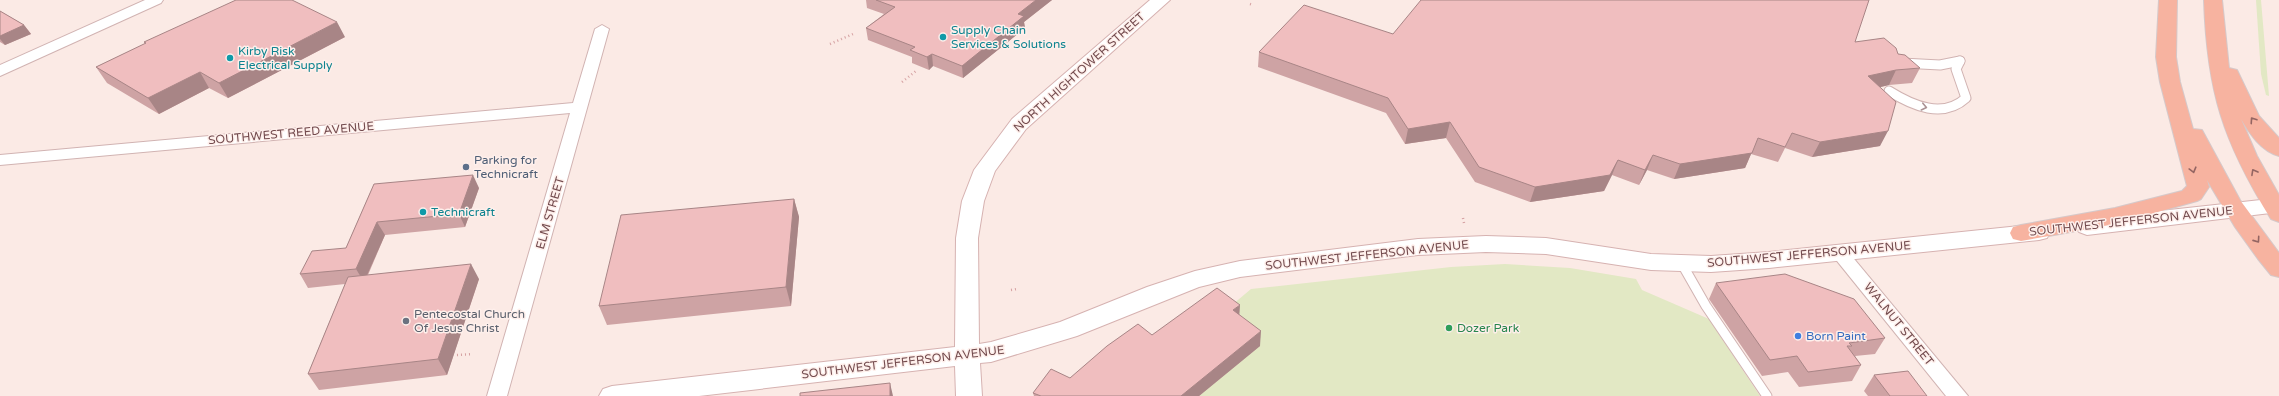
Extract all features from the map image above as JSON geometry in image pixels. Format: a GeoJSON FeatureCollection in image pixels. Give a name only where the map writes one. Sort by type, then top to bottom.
{"type":"FeatureCollection","features":[{"type":"Feature","properties":{"kind":"main road","name":"NORTH HIGHTOWER STREET"},"geometry":{"type":"LineString","coordinates":[[969,396],[967,355],[967,238],[973,201],[985,170],[1019,124],[1161,0]]}},
{"type":"Feature","properties":{"kind":"main road"},"geometry":{"type":"LineString","coordinates":[[2168,0],[2170,59],[2186,115],[2212,171],[2235,210],[2279,269]]}},
{"type":"Feature","properties":{"kind":"main road"},"geometry":{"type":"LineString","coordinates":[[2213,2],[2226,59],[2239,97],[2260,130],[2279,149]]}},
{"type":"Feature","properties":{"kind":"main road"},"geometry":{"type":"LineString","coordinates":[[2213,2],[2218,73],[2225,100],[2246,157],[2277,208]]}},
{"type":"Feature","properties":{"kind":"main road"},"geometry":{"type":"LineString","coordinates":[[2021,233],[2136,211],[2189,196],[2196,190],[2198,187],[2170,82],[2166,57],[2168,23]]}},
{"type":"Feature","properties":{"kind":"main road","name":"SOUTHWEST JEFFERSON AVENUE"},"geometry":{"type":"LineString","coordinates":[[612,396],[991,352],[1025,344],[1094,319],[1144,297],[1190,281],[1240,269],[1272,264],[1418,248],[1486,244],[1546,246],[1682,264],[1751,262],[2235,210],[2277,208]]}},
{"type":"Feature","properties":{"kind":"street"},"geometry":{"type":"LineString","coordinates":[[0,71],[156,0]]}},
{"type":"Feature","properties":{"kind":"street","name":"ELM STREET"},"geometry":{"type":"LineString","coordinates":[[497,396],[602,29]]}},
{"type":"Feature","properties":{"kind":"street","name":"SOUTHWEST REED AVENUE"},"geometry":{"type":"LineString","coordinates":[[0,160],[581,106]]}},
{"type":"Feature","properties":{"kind":"street","name":"WALNUT STREET"},"geometry":{"type":"LineString","coordinates":[[1839,252],[1958,396]]}},
{"type":"Feature","properties":{"kind":"lane"},"geometry":{"type":"LineString","coordinates":[[1889,91],[1900,98],[1927,108],[1953,108],[1962,104],[1966,98],[1965,91],[1956,69],[1960,61],[1940,65],[1894,64]]}},
{"type":"Feature","properties":{"kind":"lane"},"geometry":{"type":"LineString","coordinates":[[1682,264],[1706,306],[1767,396]]}},
{"type":"Feature","properties":{"kind":"path"},"geometry":{"type":"LineString","coordinates":[[830,44],[853,34]]}},
{"type":"Feature","properties":{"kind":"path"},"geometry":{"type":"LineString","coordinates":[[902,82],[916,71]]}},
{"type":"Feature","properties":{"kind":"path"},"geometry":{"type":"LineString","coordinates":[[1463,218],[1464,222]]}},
{"type":"Feature","properties":{"kind":"path"},"geometry":{"type":"LineString","coordinates":[[1011,290],[1017,289]]}},
{"type":"Feature","properties":{"kind":"path"},"geometry":{"type":"LineString","coordinates":[[457,355],[472,354]]}},
{"type":"Feature","properties":{"kind":"green space"},"geometry":{"type":"Polygon","coordinates":[[[2256,0],[2261,0],[2269,96],[2266,95],[2261,74],[2256,0]]]}},
{"type":"Feature","properties":{"kind":"green space","name":"Dozer Park"},"geometry":{"type":"Polygon","coordinates":[[[1505,264],[1570,268],[1636,279],[1642,290],[1709,319],[1760,396],[1070,396],[1226,310],[1251,289],[1451,267],[1505,264]]]}},
{"type":"Feature","properties":{"kind":"building","name":"Kirby Risk Electrical Supply"},"geometry":{"type":"Polygon","coordinates":[[[236,0],[292,0],[337,22],[219,83],[200,72],[148,98],[96,67],[146,43],[144,42],[236,0]]]}},
{"type":"Feature","properties":{"kind":"building","name":"Supply Chain Services & Solutions"},"geometry":{"type":"Polygon","coordinates":[[[876,0],[1036,0],[1018,14],[1024,16],[962,66],[932,54],[927,57],[910,50],[915,47],[866,28],[895,7],[876,0]]]}},
{"type":"Feature","properties":{"kind":"building"},"geometry":{"type":"Polygon","coordinates":[[[1421,0],[1869,0],[1855,42],[1884,38],[1896,48],[1898,54],[1905,55],[1920,68],[1896,70],[1868,76],[1896,102],[1888,131],[1820,142],[1792,133],[1785,147],[1758,138],[1752,153],[1680,164],[1653,155],[1645,170],[1618,160],[1610,175],[1535,187],[1479,167],[1450,122],[1408,129],[1388,98],[1259,52],[1304,5],[1393,34],[1421,0]]]}},
{"type":"Feature","properties":{"kind":"building"},"geometry":{"type":"Polygon","coordinates":[[[0,11],[24,25],[0,36],[0,11]]]}},
{"type":"Feature","properties":{"kind":"building"},"geometry":{"type":"Polygon","coordinates":[[[473,175],[459,214],[377,222],[356,269],[300,274],[312,251],[346,248],[374,184],[473,175]]]}},
{"type":"Feature","properties":{"kind":"building"},"geometry":{"type":"Polygon","coordinates":[[[794,199],[786,287],[599,306],[621,215],[794,199]]]}},
{"type":"Feature","properties":{"kind":"building","name":"Pentecostal Church Of Jesus Christ"},"geometry":{"type":"Polygon","coordinates":[[[471,264],[438,359],[308,374],[348,277],[471,264]]]}},
{"type":"Feature","properties":{"kind":"building","name":"Born Paint"},"geometry":{"type":"Polygon","coordinates":[[[1785,274],[1854,299],[1885,338],[1849,343],[1852,346],[1847,346],[1861,365],[1808,372],[1797,356],[1770,360],[1716,283],[1785,274]]]}},
{"type":"Feature","properties":{"kind":"building"},"geometry":{"type":"Polygon","coordinates":[[[1217,288],[1240,305],[1233,310],[1261,331],[1181,396],[1041,396],[1033,393],[1051,369],[1070,378],[1107,346],[1138,324],[1152,335],[1217,288]]]}},
{"type":"Feature","properties":{"kind":"building"},"geometry":{"type":"Polygon","coordinates":[[[1908,371],[1927,396],[1890,396],[1874,375],[1908,371]]]}},
{"type":"Feature","properties":{"kind":"building"},"geometry":{"type":"Polygon","coordinates":[[[890,383],[890,396],[800,396],[800,393],[890,383]]]}},
{"type":"Feature","properties":{"kind":"place","name":"Supply Chain Services & Solutions"},"geometry":{"type":"Point","coordinates":[943,37]}},
{"type":"Feature","properties":{"kind":"place","name":"Kirby Risk Electrical Supply"},"geometry":{"type":"Point","coordinates":[230,58]}},
{"type":"Feature","properties":{"kind":"place","name":"Parking for Technicraft"},"geometry":{"type":"Point","coordinates":[466,167]}},
{"type":"Feature","properties":{"kind":"place","name":"Technicraft"},"geometry":{"type":"Point","coordinates":[423,212]}},
{"type":"Feature","properties":{"kind":"place","name":"Pentecostal Church Of Jesus Christ"},"geometry":{"type":"Point","coordinates":[406,321]}},
{"type":"Feature","properties":{"kind":"place","name":"Dozer Park"},"geometry":{"type":"Point","coordinates":[1449,328]}},
{"type":"Feature","properties":{"kind":"place","name":"Born Paint"},"geometry":{"type":"Point","coordinates":[1798,336]}}]}
